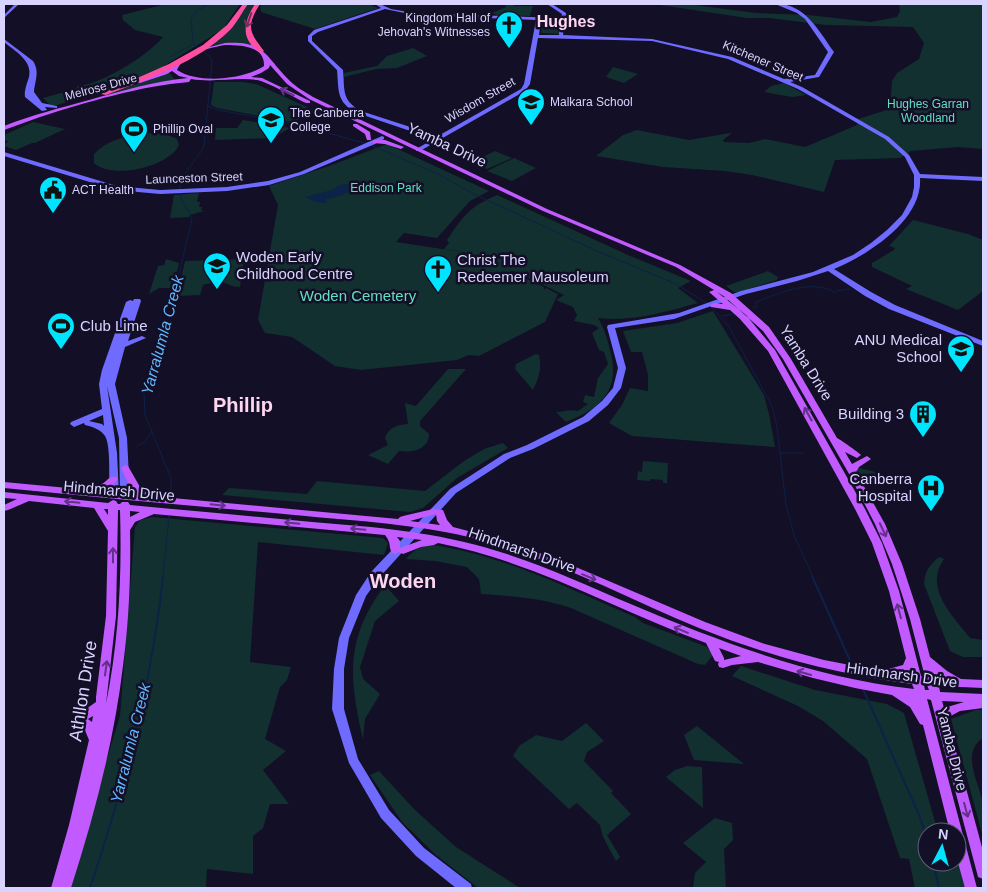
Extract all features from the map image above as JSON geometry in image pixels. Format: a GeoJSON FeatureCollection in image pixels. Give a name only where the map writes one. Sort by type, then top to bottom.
{"type":"FeatureCollection","features":[{"type":"Feature","properties":{"kind":"highway"},"geometry":{"type":"LineString","coordinates":[[104,94],[141,79],[207,46],[223,35],[245,4]]}},
{"type":"Feature","properties":{"kind":"highway"},"geometry":{"type":"LineString","coordinates":[[257,4],[249,18],[247,28],[249,36],[262,52]]}},
{"type":"Feature","properties":{"kind":"main road"},"geometry":{"type":"LineString","coordinates":[[207,46],[237,44],[252,46],[262,52],[268,62],[266,68],[256,74],[241,78]]}},
{"type":"Feature","properties":{"kind":"main road"},"geometry":{"type":"LineString","coordinates":[[195,52],[179,61],[174,67],[175,71],[180,75],[202,79]]}},
{"type":"Feature","properties":{"kind":"main road","name":"Yamba Drive"},"geometry":{"type":"LineString","coordinates":[[262,52],[303,93],[372,140],[400,144],[415,150],[548,217],[666,266],[718,292]]}},
{"type":"Feature","properties":{"kind":"main road","name":"Melrose Drive"},"geometry":{"type":"LineString","coordinates":[[4,123],[43,108],[55,107],[104,94],[164,74],[174,67]]}},
{"type":"Feature","properties":{"kind":"main road"},"geometry":{"type":"LineString","coordinates":[[219,79],[241,78],[262,80],[355,125],[368,133],[372,140],[426,145],[425,153]]}},
{"type":"Feature","properties":{"kind":"main road","name":"Melrose Drive"},"geometry":{"type":"LineString","coordinates":[[4,128],[36,116],[157,84],[219,79]]}},
{"type":"Feature","properties":{"kind":"main road"},"geometry":{"type":"LineString","coordinates":[[36,116],[43,108],[65,108]]}},
{"type":"Feature","properties":{"kind":"main road","name":"Wisdom Street"},"geometry":{"type":"LineString","coordinates":[[426,145],[436,139]]}},
{"type":"Feature","properties":{"kind":"main road","name":"Yamba Drive"},"geometry":{"type":"LineString","coordinates":[[415,150],[552,213],[673,263],[718,292],[762,325],[780,347],[852,472],[880,524],[897,564],[915,619],[983,873]]}},
{"type":"Feature","properties":{"kind":"main road"},"geometry":{"type":"LineString","coordinates":[[698,309],[711,305],[724,305],[740,300],[741,296],[718,292],[711,305]]}},
{"type":"Feature","properties":{"kind":"main road","name":"Yamba Drive"},"geometry":{"type":"LineString","coordinates":[[732,302],[774,355],[877,543],[891,582],[918,680],[954,822]]}},
{"type":"Feature","properties":{"kind":"main road"},"geometry":{"type":"LineString","coordinates":[[829,432],[843,447],[857,455]]}},
{"type":"Feature","properties":{"kind":"main road"},"geometry":{"type":"LineString","coordinates":[[852,472],[856,465],[867,459]]}},
{"type":"Feature","properties":{"kind":"main road"},"geometry":{"type":"LineString","coordinates":[[125,468],[141,495],[155,498]]}},
{"type":"Feature","properties":{"kind":"main road"},"geometry":{"type":"LineString","coordinates":[[58,490],[104,488],[113,479]]}},
{"type":"Feature","properties":{"kind":"main road","name":"Hindmarsh Drive"},"geometry":{"type":"LineString","coordinates":[[4,485],[388,521],[448,529],[488,539],[536,555],[733,637],[796,658],[872,675],[932,682],[983,684]]}},
{"type":"Feature","properties":{"kind":"main road","name":"Hindmarsh Drive"},"geometry":{"type":"LineString","coordinates":[[4,495],[388,532],[451,542],[526,564],[711,642],[760,659],[849,684],[874,689],[936,696],[983,698]]}},
{"type":"Feature","properties":{"kind":"main road","name":"Athllon Drive"},"geometry":{"type":"LineString","coordinates":[[57,888],[79,810],[101,704],[112,609],[114,495]]}},
{"type":"Feature","properties":{"kind":"main road","name":"Athllon Drive"},"geometry":{"type":"LineString","coordinates":[[65,888],[100,758],[110,716],[118,668],[126,529],[125,496]]}},
{"type":"Feature","properties":{"kind":"main road"},"geometry":{"type":"LineString","coordinates":[[5,508],[31,498]]}},
{"type":"Feature","properties":{"kind":"main road"},"geometry":{"type":"LineString","coordinates":[[97,505],[114,531]]}},
{"type":"Feature","properties":{"kind":"main road"},"geometry":{"type":"LineString","coordinates":[[126,529],[131,520],[156,510]]}},
{"type":"Feature","properties":{"kind":"main road"},"geometry":{"type":"LineString","coordinates":[[388,521],[408,519],[436,512],[448,529]]}},
{"type":"Feature","properties":{"kind":"main road"},"geometry":{"type":"LineString","coordinates":[[388,532],[399,551],[425,542],[451,542]]}},
{"type":"Feature","properties":{"kind":"main road"},"geometry":{"type":"LineString","coordinates":[[711,642],[721,661],[760,659]]}},
{"type":"Feature","properties":{"kind":"main road"},"geometry":{"type":"LineString","coordinates":[[923,654],[933,667],[960,684]]}},
{"type":"Feature","properties":{"kind":"main road"},"geometry":{"type":"LineString","coordinates":[[872,675],[904,670],[909,666],[911,658]]}},
{"type":"Feature","properties":{"kind":"main road"},"geometry":{"type":"LineString","coordinates":[[895,692],[918,709],[931,735]]}},
{"type":"Feature","properties":{"kind":"main road"},"geometry":{"type":"LineString","coordinates":[[94,739],[88,724],[80,719],[101,704]]}},
{"type":"Feature","properties":{"kind":"main road"},"geometry":{"type":"LineString","coordinates":[[942,717],[955,709],[983,704]]}},
{"type":"Feature","properties":{"kind":"main road","name":"Yamba Drive"},"geometry":{"type":"LineString","coordinates":[[967,872],[971,888]]}},
{"type":"Feature","properties":{"kind":"street"},"geometry":{"type":"LineString","coordinates":[[377,4],[385,8],[414,14],[565,20]]}},
{"type":"Feature","properties":{"kind":"street"},"geometry":{"type":"LineString","coordinates":[[777,4],[799,12],[810,21],[831,50],[817,76],[784,81]]}},
{"type":"Feature","properties":{"kind":"street"},"geometry":{"type":"LineString","coordinates":[[4,17],[18,5]]}},
{"type":"Feature","properties":{"kind":"street"},"geometry":{"type":"LineString","coordinates":[[550,5],[564,12],[563,36]]}},
{"type":"Feature","properties":{"kind":"street"},"geometry":{"type":"LineString","coordinates":[[385,8],[316,31],[310,36],[310,41],[340,70],[342,96],[348,106],[358,112],[436,139]]}},
{"type":"Feature","properties":{"kind":"street","name":"Wisdom Street"},"geometry":{"type":"LineString","coordinates":[[436,139],[523,90],[527,84],[541,19]]}},
{"type":"Feature","properties":{"kind":"street","name":"Kitchener Street"},"geometry":{"type":"LineString","coordinates":[[539,35],[652,40],[730,58],[784,81],[887,138],[905,153],[920,174]]}},
{"type":"Feature","properties":{"kind":"street"},"geometry":{"type":"LineString","coordinates":[[4,40],[27,59],[32,82],[43,108]]}},
{"type":"Feature","properties":{"kind":"street","name":"Launceston Street"},"geometry":{"type":"LineString","coordinates":[[4,152],[127,190],[176,189],[240,184],[269,178],[296,170],[372,140]]}},
{"type":"Feature","properties":{"kind":"street","name":"Wisdom Street"},"geometry":{"type":"LineString","coordinates":[[415,150],[426,145]]}},
{"type":"Feature","properties":{"kind":"street"},"geometry":{"type":"LineString","coordinates":[[711,305],[732,302],[741,296],[826,268],[864,252],[894,228],[909,209],[918,193],[920,174],[983,179]]}},
{"type":"Feature","properties":{"kind":"street"},"geometry":{"type":"LineString","coordinates":[[826,268],[892,307],[983,344]]}},
{"type":"Feature","properties":{"kind":"street"},"geometry":{"type":"LineString","coordinates":[[114,495],[113,453],[103,384],[106,370],[133,301],[112,384],[122,428],[125,496]]}},
{"type":"Feature","properties":{"kind":"street"},"geometry":{"type":"LineString","coordinates":[[466,888],[420,852],[386,814],[353,760],[338,710],[339,669],[344,638],[361,596],[374,575],[436,512],[458,493],[461,486],[485,469],[586,419],[606,403],[617,388],[622,365],[610,329],[611,327],[650,321],[698,309]]}},
{"type":"Feature","properties":{"kind":"street"},"geometry":{"type":"LineString","coordinates":[[122,346],[142,338]]}},
{"type":"Feature","properties":{"kind":"street"},"geometry":{"type":"LineString","coordinates":[[74,424],[106,410]]}},
{"type":"Feature","properties":{"kind":"street"},"geometry":{"type":"LineString","coordinates":[[88,423],[99,426],[111,436]]}},
{"type":"Feature","properties":{"kind":"green space"},"geometry":{"type":"Polygon","coordinates":[[[166,4],[240,4],[223,29],[164,66],[175,80],[109,95],[102,92],[57,105],[50,105],[43,98],[100,80],[124,68],[147,52],[163,37],[135,30],[123,20],[122,15],[166,4]]]}},
{"type":"Feature","properties":{"kind":"green space"},"geometry":{"type":"Polygon","coordinates":[[[246,4],[256,4],[248,16],[245,26],[247,35],[255,47],[224,44],[209,46],[228,31],[246,4]]]}},
{"type":"Feature","properties":{"kind":"green space"},"geometry":{"type":"Polygon","coordinates":[[[262,4],[368,4],[378,8],[315,29],[261,12],[260,7],[262,4]]]}},
{"type":"Feature","properties":{"kind":"green space"},"geometry":{"type":"Polygon","coordinates":[[[505,4],[515,4],[514,7],[533,6],[530,16],[497,15],[492,13],[506,7],[505,4]]]}},
{"type":"Feature","properties":{"kind":"green space","name":"Hughes Garran Woodland"},"geometry":{"type":"Polygon","coordinates":[[[653,4],[687,4],[756,13],[808,15],[871,22],[897,17],[900,11],[899,4],[983,4],[983,149],[958,147],[911,151],[900,158],[835,160],[824,192],[752,175],[725,171],[663,167],[596,156],[623,135],[637,130],[689,140],[732,133],[723,140],[724,142],[749,143],[765,139],[805,147],[857,125],[858,119],[890,109],[892,81],[897,73],[919,59],[924,43],[913,27],[826,25],[769,18],[747,18],[653,4]]]}},
{"type":"Feature","properties":{"kind":"green space"},"geometry":{"type":"Polygon","coordinates":[[[548,20],[562,22],[560,34],[541,33],[543,22],[548,20]]]}},
{"type":"Feature","properties":{"kind":"green space"},"geometry":{"type":"Polygon","coordinates":[[[413,48],[427,56],[397,68],[376,69],[344,77],[344,73],[377,66],[387,56],[413,48]]]}},
{"type":"Feature","properties":{"kind":"green space"},"geometry":{"type":"Polygon","coordinates":[[[613,67],[638,74],[624,83],[606,77],[613,67]]]}},
{"type":"Feature","properties":{"kind":"green space"},"geometry":{"type":"Polygon","coordinates":[[[214,82],[256,84],[318,112],[292,122],[217,108],[211,105],[214,82]]]}},
{"type":"Feature","properties":{"kind":"green space"},"geometry":{"type":"Polygon","coordinates":[[[784,83],[806,95],[792,97],[764,92],[771,86],[784,83]]]}},
{"type":"Feature","properties":{"kind":"green space"},"geometry":{"type":"Polygon","coordinates":[[[243,120],[290,128],[273,138],[215,140],[216,128],[237,128],[243,120]]]}},
{"type":"Feature","properties":{"kind":"green space"},"geometry":{"type":"Polygon","coordinates":[[[33,122],[65,129],[16,150],[4,146],[8,141],[4,140],[4,135],[33,122]]]}},
{"type":"Feature","properties":{"kind":"green space","name":"Phillip Oval"},"geometry":{"type":"Polygon","coordinates":[[[145,133],[166,134],[177,139],[179,145],[173,153],[164,159],[140,169],[113,170],[102,168],[94,163],[94,154],[105,145],[124,137],[145,133]]]}},
{"type":"Feature","properties":{"kind":"green space"},"geometry":{"type":"Polygon","coordinates":[[[387,144],[489,191],[470,201],[437,238],[404,233],[396,242],[462,252],[498,267],[464,252],[444,249],[449,243],[447,240],[468,213],[473,208],[497,195],[628,255],[691,281],[678,288],[698,303],[661,313],[623,319],[598,318],[606,337],[613,364],[613,376],[610,386],[606,395],[599,403],[590,410],[566,422],[556,412],[578,411],[588,404],[583,402],[585,395],[594,397],[598,378],[608,364],[604,352],[599,350],[592,333],[599,328],[594,325],[574,321],[577,315],[573,307],[556,300],[564,295],[514,271],[510,271],[544,287],[544,290],[546,288],[558,294],[545,322],[479,356],[469,355],[457,360],[361,370],[335,366],[292,337],[265,333],[258,320],[278,205],[269,186],[387,144]]]}},
{"type":"Feature","properties":{"kind":"green space"},"geometry":{"type":"Polygon","coordinates":[[[495,151],[512,158],[487,169],[470,163],[495,151]]]}},
{"type":"Feature","properties":{"kind":"green space"},"geometry":{"type":"Polygon","coordinates":[[[514,158],[536,168],[512,181],[487,171],[514,158]]]}},
{"type":"Feature","properties":{"kind":"green space"},"geometry":{"type":"Polygon","coordinates":[[[199,193],[197,202],[200,202],[199,207],[202,207],[201,210],[204,211],[189,217],[170,218],[174,195],[199,193]]]}},
{"type":"Feature","properties":{"kind":"green space"},"geometry":{"type":"Polygon","coordinates":[[[913,220],[968,234],[983,240],[983,291],[958,310],[906,289],[912,286],[872,267],[872,263],[894,250],[895,248],[889,246],[913,220]]]}},
{"type":"Feature","properties":{"kind":"green space"},"geometry":{"type":"Polygon","coordinates":[[[166,259],[179,263],[173,288],[159,288],[149,294],[158,266],[164,265],[166,259]]]}},
{"type":"Feature","properties":{"kind":"green space"},"geometry":{"type":"Polygon","coordinates":[[[244,259],[240,287],[224,283],[211,283],[203,285],[200,295],[177,296],[185,261],[244,259]]]}},
{"type":"Feature","properties":{"kind":"green space"},"geometry":{"type":"Polygon","coordinates":[[[768,271],[778,277],[777,280],[739,292],[734,292],[726,286],[768,271]]]}},
{"type":"Feature","properties":{"kind":"green space"},"geometry":{"type":"Polygon","coordinates":[[[713,311],[764,395],[775,447],[632,436],[609,423],[622,405],[630,388],[648,391],[648,375],[642,352],[631,352],[623,331],[677,323],[713,311]]]}},
{"type":"Feature","properties":{"kind":"green space"},"geometry":{"type":"Polygon","coordinates":[[[536,354],[539,355],[540,369],[533,390],[515,369],[516,364],[536,354]]]}},
{"type":"Feature","properties":{"kind":"green space"},"geometry":{"type":"Polygon","coordinates":[[[448,369],[466,369],[420,421],[420,426],[429,434],[426,443],[419,449],[399,451],[388,464],[368,455],[388,445],[385,438],[391,429],[408,424],[405,403],[416,406],[448,369]]]}},
{"type":"Feature","properties":{"kind":"green space"},"geometry":{"type":"Polygon","coordinates":[[[503,443],[508,448],[457,478],[423,508],[410,512],[222,495],[229,488],[307,494],[317,481],[425,491],[464,461],[484,449],[503,443]]]}},
{"type":"Feature","properties":{"kind":"green space"},"geometry":{"type":"Polygon","coordinates":[[[643,461],[668,463],[667,483],[663,483],[663,480],[637,480],[638,471],[642,472],[643,461]]]}},
{"type":"Feature","properties":{"kind":"green space"},"geometry":{"type":"Polygon","coordinates":[[[856,467],[879,474],[881,481],[871,480],[862,483],[856,473],[856,467]]]}},
{"type":"Feature","properties":{"kind":"green space"},"geometry":{"type":"Polygon","coordinates":[[[152,517],[383,538],[388,543],[384,555],[258,542],[250,662],[291,667],[287,680],[280,687],[265,739],[286,751],[263,770],[289,804],[270,804],[263,828],[253,836],[253,874],[207,869],[206,888],[71,888],[93,804],[120,716],[135,527],[140,520],[152,517]]]}},
{"type":"Feature","properties":{"kind":"green space"},"geometry":{"type":"Polygon","coordinates":[[[432,545],[484,557],[535,574],[635,617],[643,623],[707,647],[713,655],[705,665],[698,664],[571,608],[538,600],[481,594],[479,579],[467,567],[435,561],[406,559],[417,549],[432,545]]]}},
{"type":"Feature","properties":{"kind":"green space"},"geometry":{"type":"Polygon","coordinates":[[[939,557],[944,559],[938,570],[937,580],[943,601],[970,638],[983,640],[983,657],[963,657],[950,651],[924,584],[928,569],[939,557]]]}},
{"type":"Feature","properties":{"kind":"green space"},"geometry":{"type":"Polygon","coordinates":[[[385,585],[399,601],[375,621],[360,667],[363,679],[380,694],[365,719],[363,739],[355,696],[354,659],[363,623],[385,585]]]}},
{"type":"Feature","properties":{"kind":"green space"},"geometry":{"type":"Polygon","coordinates":[[[741,666],[815,690],[887,704],[904,713],[935,822],[917,822],[917,872],[962,872],[967,888],[915,888],[909,859],[900,858],[867,759],[823,721],[798,706],[732,676],[741,666]]]}},
{"type":"Feature","properties":{"kind":"green space"},"geometry":{"type":"Polygon","coordinates":[[[976,710],[983,710],[983,738],[976,744],[972,761],[984,809],[983,837],[951,719],[976,710]]]}},
{"type":"Feature","properties":{"kind":"green space"},"geometry":{"type":"Polygon","coordinates":[[[586,723],[604,741],[587,752],[584,761],[613,791],[611,793],[631,814],[607,835],[620,857],[616,861],[603,837],[600,825],[577,803],[569,809],[513,756],[519,746],[536,735],[562,741],[586,723]]]}},
{"type":"Feature","properties":{"kind":"green space"},"geometry":{"type":"Polygon","coordinates":[[[697,726],[744,764],[694,760],[684,735],[697,726]]]}},
{"type":"Feature","properties":{"kind":"green space"},"geometry":{"type":"Polygon","coordinates":[[[687,766],[702,767],[703,808],[666,777],[675,770],[687,766]]]}},
{"type":"Feature","properties":{"kind":"green space"},"geometry":{"type":"Polygon","coordinates":[[[379,771],[415,810],[456,847],[520,888],[478,888],[436,855],[402,822],[370,775],[379,771]]]}},
{"type":"Feature","properties":{"kind":"green space"},"geometry":{"type":"Polygon","coordinates":[[[715,818],[732,823],[733,840],[724,849],[726,888],[693,888],[695,873],[706,862],[683,843],[715,818]]]}},
{"type":"Feature","properties":{"kind":"water"},"geometry":{"type":"Polygon","coordinates":[[[355,183],[361,189],[326,199],[327,203],[315,202],[305,197],[332,190],[340,185],[355,183]]]}},
{"type":"Feature","properties":{"kind":"waterway","name":"Yarralumla Creek"},"geometry":{"type":"LineString","coordinates":[[198,48],[193,42],[191,19],[197,11],[209,4]]}},
{"type":"Feature","properties":{"kind":"waterway"},"geometry":{"type":"LineString","coordinates":[[171,56],[194,44]]}},
{"type":"Feature","properties":{"kind":"waterway","name":"Yarralumla Creek"},"geometry":{"type":"LineString","coordinates":[[152,431],[145,415],[144,394],[163,341],[192,219],[181,198],[181,184],[187,170],[204,146],[212,62],[211,58],[203,51]]}},
{"type":"Feature","properties":{"kind":"waterway"},"geometry":{"type":"LineString","coordinates":[[208,106],[218,110],[296,124],[367,144]]}},
{"type":"Feature","properties":{"kind":"waterway"},"geometry":{"type":"LineString","coordinates":[[370,145],[436,173],[474,194],[597,251],[676,284],[708,304]]}},
{"type":"Feature","properties":{"kind":"waterway"},"geometry":{"type":"LineString","coordinates":[[753,308],[756,307],[756,302],[796,288],[817,287],[836,293]]}},
{"type":"Feature","properties":{"kind":"waterway"},"geometry":{"type":"LineString","coordinates":[[836,291],[850,289]]}},
{"type":"Feature","properties":{"kind":"waterway"},"geometry":{"type":"LineString","coordinates":[[711,307],[728,325],[772,406],[777,427],[786,505],[794,535],[813,577]]}},
{"type":"Feature","properties":{"kind":"waterway"},"geometry":{"type":"LineString","coordinates":[[722,316],[733,314]]}},
{"type":"Feature","properties":{"kind":"waterway"},"geometry":{"type":"LineString","coordinates":[[137,446],[145,442],[152,431]]}},
{"type":"Feature","properties":{"kind":"waterway","name":"Yarralumla Creek"},"geometry":{"type":"LineString","coordinates":[[152,431],[171,478],[171,500]]}},
{"type":"Feature","properties":{"kind":"waterway"},"geometry":{"type":"LineString","coordinates":[[781,453],[803,453]]}},
{"type":"Feature","properties":{"kind":"waterway","name":"Yarralumla Creek"},"geometry":{"type":"LineString","coordinates":[[163,577],[169,516]]}},
{"type":"Feature","properties":{"kind":"waterway","name":"Yarralumla Creek"},"geometry":{"type":"LineString","coordinates":[[90,888],[135,734],[152,656],[163,576]]}},
{"type":"Feature","properties":{"kind":"waterway"},"geometry":{"type":"LineString","coordinates":[[812,576],[852,665]]}},
{"type":"Feature","properties":{"kind":"waterway"},"geometry":{"type":"LineString","coordinates":[[863,689],[921,822]]}},
{"type":"Feature","properties":{"kind":"waterway"},"geometry":{"type":"LineString","coordinates":[[935,872],[939,888]]}},
{"type":"Feature","properties":{"kind":"place","name":"Kingdom Hall of Jehovah's Witnesses"},"geometry":{"type":"Point","coordinates":[509,49]}},
{"type":"Feature","properties":{"kind":"place","name":"Malkara School"},"geometry":{"type":"Point","coordinates":[531,126]}},
{"type":"Feature","properties":{"kind":"place","name":"The Canberra College"},"geometry":{"type":"Point","coordinates":[271,144]}},
{"type":"Feature","properties":{"kind":"place","name":"Phillip Oval"},"geometry":{"type":"Point","coordinates":[134,153]}},
{"type":"Feature","properties":{"kind":"place","name":"ACT Health"},"geometry":{"type":"Point","coordinates":[53,214]}},
{"type":"Feature","properties":{"kind":"place","name":"Woden Early Childhood Centre"},"geometry":{"type":"Point","coordinates":[217,290]}},
{"type":"Feature","properties":{"kind":"place","name":"Christ The Redeemer Mausoleum"},"geometry":{"type":"Point","coordinates":[438,293]}},
{"type":"Feature","properties":{"kind":"place","name":"Club Lime"},"geometry":{"type":"Point","coordinates":[61,350]}},
{"type":"Feature","properties":{"kind":"place","name":"ANU Medical School"},"geometry":{"type":"Point","coordinates":[961,373]}},
{"type":"Feature","properties":{"kind":"place","name":"Building 3"},"geometry":{"type":"Point","coordinates":[923,438]}},
{"type":"Feature","properties":{"kind":"place","name":"Canberra Hospital"},"geometry":{"type":"Point","coordinates":[931,512]}},
{"type":"Feature","properties":{"kind":"district","name":"Hughes"},"geometry":{"type":"Point","coordinates":[566,21]}},
{"type":"Feature","properties":{"kind":"district","name":"Phillip"},"geometry":{"type":"Point","coordinates":[243,405]}},
{"type":"Feature","properties":{"kind":"district","name":"Woden"},"geometry":{"type":"Point","coordinates":[403,581]}},
{"type":"Feature","properties":{"kind":"park label","name":"Eddison Park"},"geometry":{"type":"Point","coordinates":[386,188]}},
{"type":"Feature","properties":{"kind":"park label","name":"Woden Cemetery"},"geometry":{"type":"Point","coordinates":[358,296]}}]}
